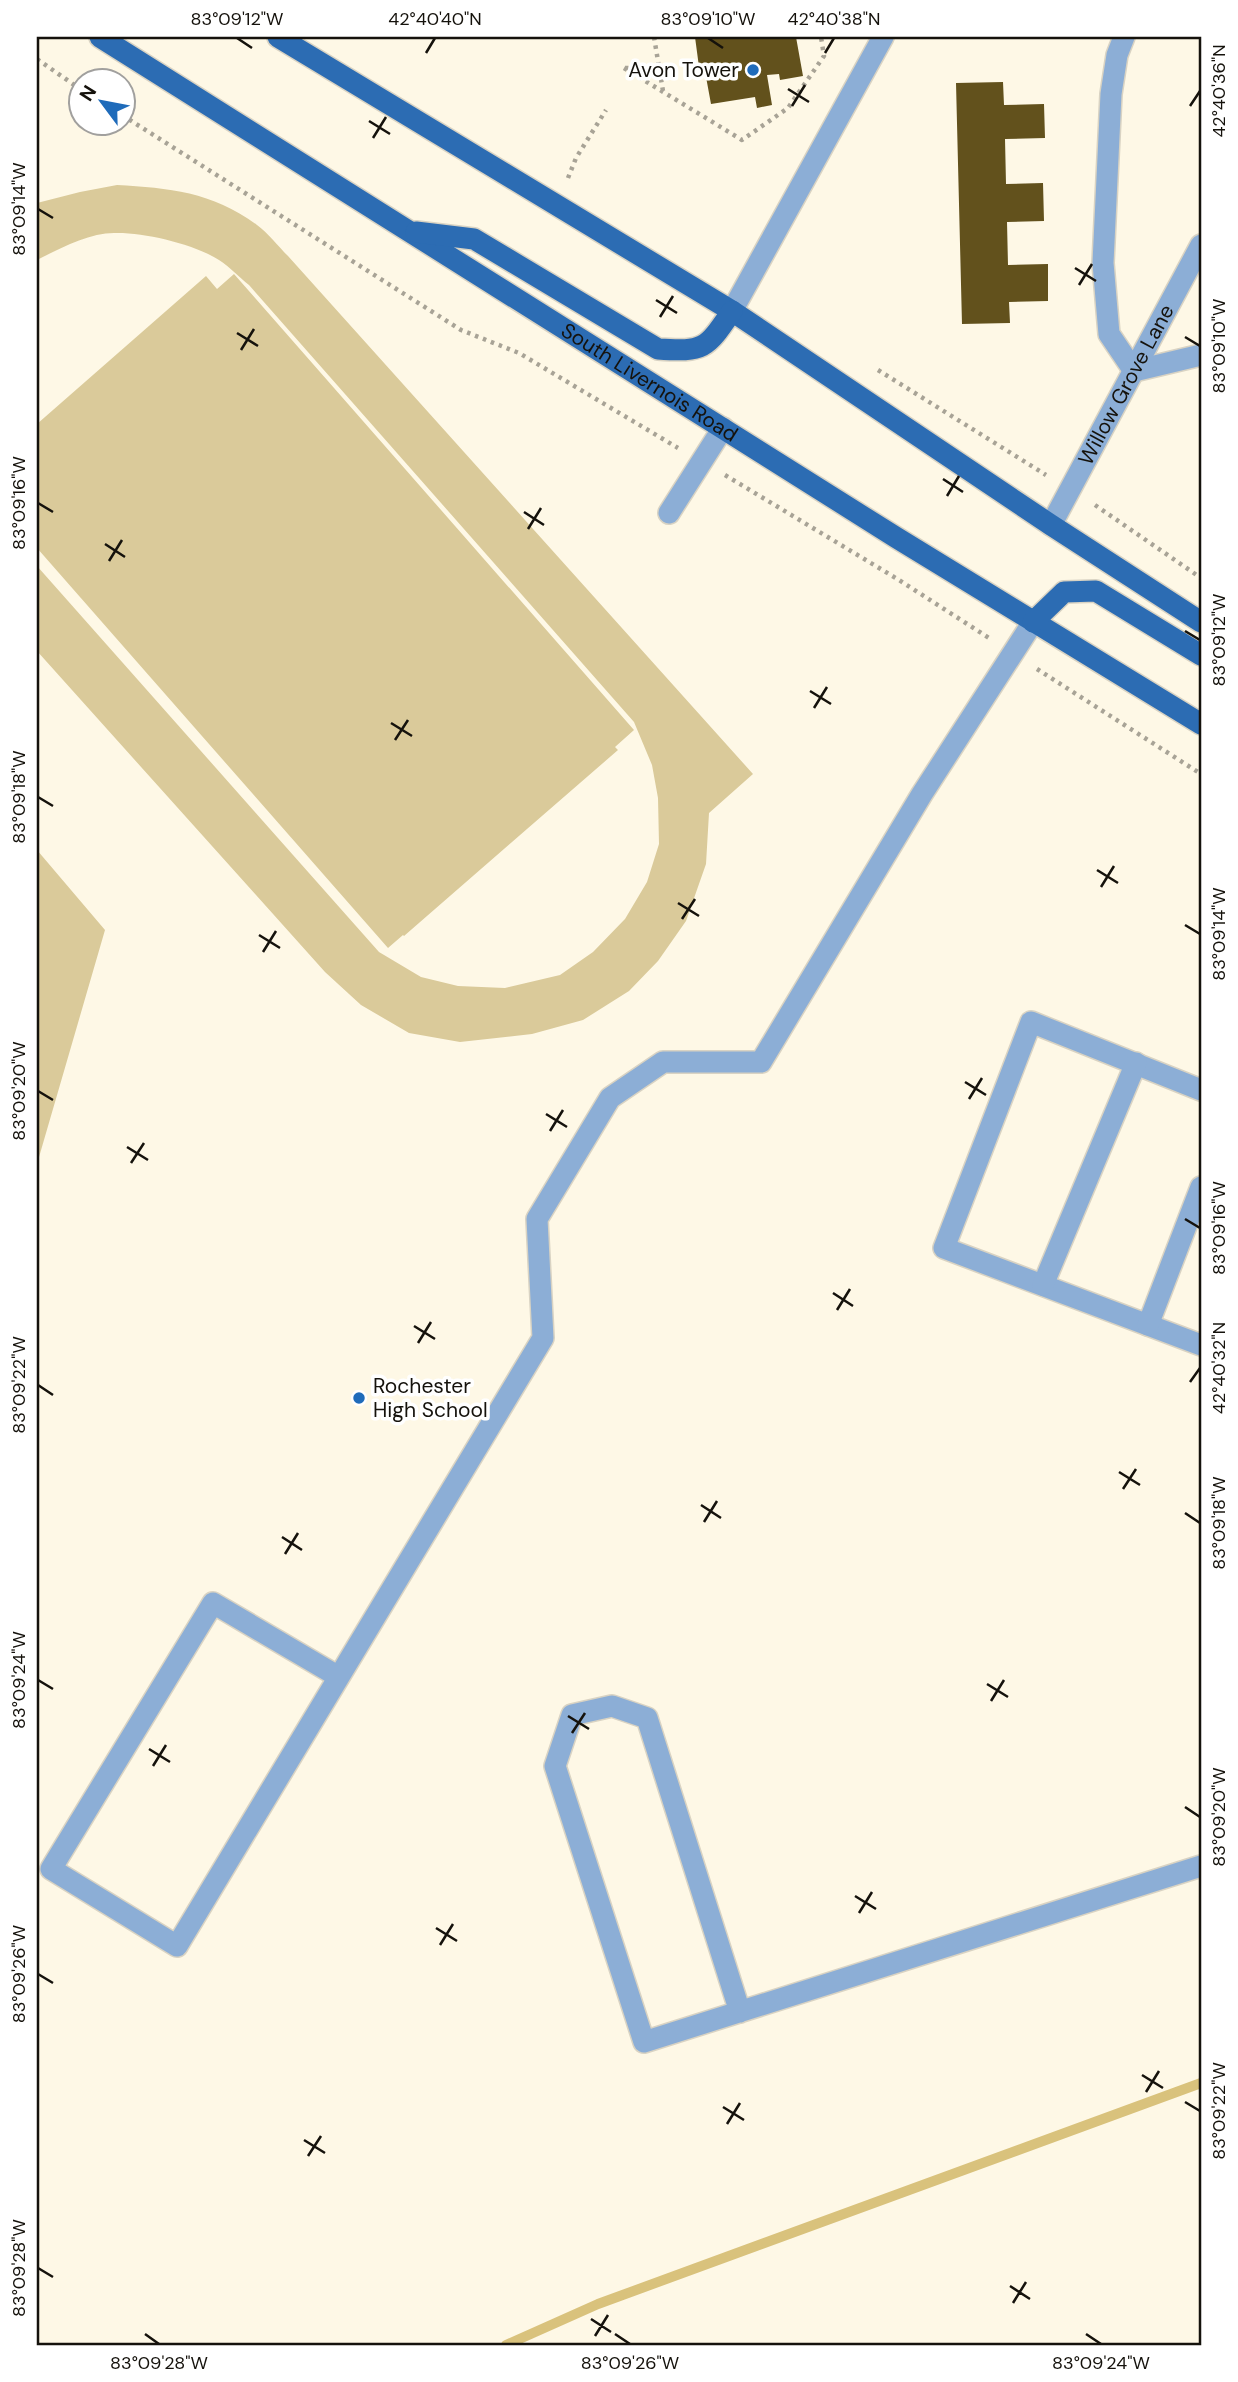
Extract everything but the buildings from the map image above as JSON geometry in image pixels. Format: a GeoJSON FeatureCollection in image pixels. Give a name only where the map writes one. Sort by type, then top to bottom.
{"type":"FeatureCollection","features":[{"type":"Feature","properties":{"kind":"main road","name":"South Livernois Road"},"geometry":{"type":"LineString","coordinates":[[100,37],[1033,622],[1201,724]]}},
{"type":"Feature","properties":{"kind":"main road"},"geometry":{"type":"LineString","coordinates":[[278,37],[732,311],[1201,622]]}},
{"type":"Feature","properties":{"kind":"main road"},"geometry":{"type":"LineString","coordinates":[[411,232],[474,239],[658,349],[690,351],[704,347],[732,311]]}},
{"type":"Feature","properties":{"kind":"main road"},"geometry":{"type":"LineString","coordinates":[[1033,622],[1065,592],[1096,591],[1201,655]]}},
{"type":"Feature","properties":{"kind":"street"},"geometry":{"type":"LineString","coordinates":[[732,311],[883,37]]}},
{"type":"Feature","properties":{"kind":"street"},"geometry":{"type":"LineString","coordinates":[[1124,37],[1117,55],[1111,94],[1103,264],[1109,334],[1134,371],[1201,355]]}},
{"type":"Feature","properties":{"kind":"street","name":"Willow Grove Lane"},"geometry":{"type":"LineString","coordinates":[[1051,525],[1201,245]]}},
{"type":"Feature","properties":{"kind":"street"},"geometry":{"type":"LineString","coordinates":[[669,513],[723,428]]}},
{"type":"Feature","properties":{"kind":"street"},"geometry":{"type":"LineString","coordinates":[[339,1677],[213,1603],[51,1869],[177,1946],[339,1677],[542,1338],[537,1219],[610,1098],[663,1062],[761,1062],[922,794],[1033,622]]}},
{"type":"Feature","properties":{"kind":"street"},"geometry":{"type":"LineString","coordinates":[[1201,1090],[1031,1022],[944,1248],[1201,1345]]}},
{"type":"Feature","properties":{"kind":"street"},"geometry":{"type":"LineString","coordinates":[[1042,1285],[1136,1063]]}},
{"type":"Feature","properties":{"kind":"street"},"geometry":{"type":"LineString","coordinates":[[1148,1325],[1201,1188]]}},
{"type":"Feature","properties":{"kind":"street"},"geometry":{"type":"LineString","coordinates":[[740,2012],[647,1718],[612,1706],[572,1715],[555,1766],[644,2042],[740,2012],[1201,1866]]}},
{"type":"Feature","properties":{"kind":"path"},"geometry":{"type":"LineString","coordinates":[[654,37],[664,92]]}},
{"type":"Feature","properties":{"kind":"path"},"geometry":{"type":"LineString","coordinates":[[660,67],[624,68],[742,140],[788,108],[824,56],[821,37]]}},
{"type":"Feature","properties":{"kind":"path"},"geometry":{"type":"LineString","coordinates":[[37,59],[66,79]]}},
{"type":"Feature","properties":{"kind":"path"},"geometry":{"type":"LineString","coordinates":[[568,178],[576,158],[607,110]]}},
{"type":"Feature","properties":{"kind":"path"},"geometry":{"type":"LineString","coordinates":[[136,124],[461,330],[519,353],[899,580],[1201,774]]}},
{"type":"Feature","properties":{"kind":"path"},"geometry":{"type":"LineString","coordinates":[[875,368],[1025,462]]}},
{"type":"Feature","properties":{"kind":"path"},"geometry":{"type":"LineString","coordinates":[[1107,512],[1201,578]]}},
{"type":"Feature","properties":{"kind":"shaded area"},"geometry":{"type":"Polygon","coordinates":[[[117,185],[173,190],[207,199],[240,214],[265,232],[753,774],[709,813],[706,864],[686,921],[658,961],[629,991],[583,1020],[532,1034],[460,1042],[409,1033],[361,1005],[325,972],[37,651],[37,566],[379,952],[421,977],[458,986],[505,988],[560,975],[593,952],[625,919],[647,882],[659,844],[658,798],[652,765],[634,722],[249,285],[209,254],[183,244],[140,235],[114,233],[95,236],[74,242],[37,260],[37,203],[117,185]]]}},
{"type":"Feature","properties":{"kind":"shaded area"},"geometry":{"type":"Polygon","coordinates":[[[234,274],[634,730],[615,747],[618,750],[388,948],[37,548],[37,424],[206,276],[217,289],[234,274]]]}},
{"type":"Feature","properties":{"kind":"shaded area"},"geometry":{"type":"Polygon","coordinates":[[[37,850],[105,930],[37,1164],[37,850]]]}},
{"type":"Feature","properties":{"kind":"waterway"},"geometry":{"type":"LineString","coordinates":[[506,2345],[598,2304],[1201,2083]]}},
{"type":"Feature","properties":{"kind":"place","name":"Avon Tower"},"geometry":{"type":"Point","coordinates":[753,70]}},
{"type":"Feature","properties":{"kind":"place","name":"Rochester High School"},"geometry":{"type":"Point","coordinates":[359,1398]}}]}
